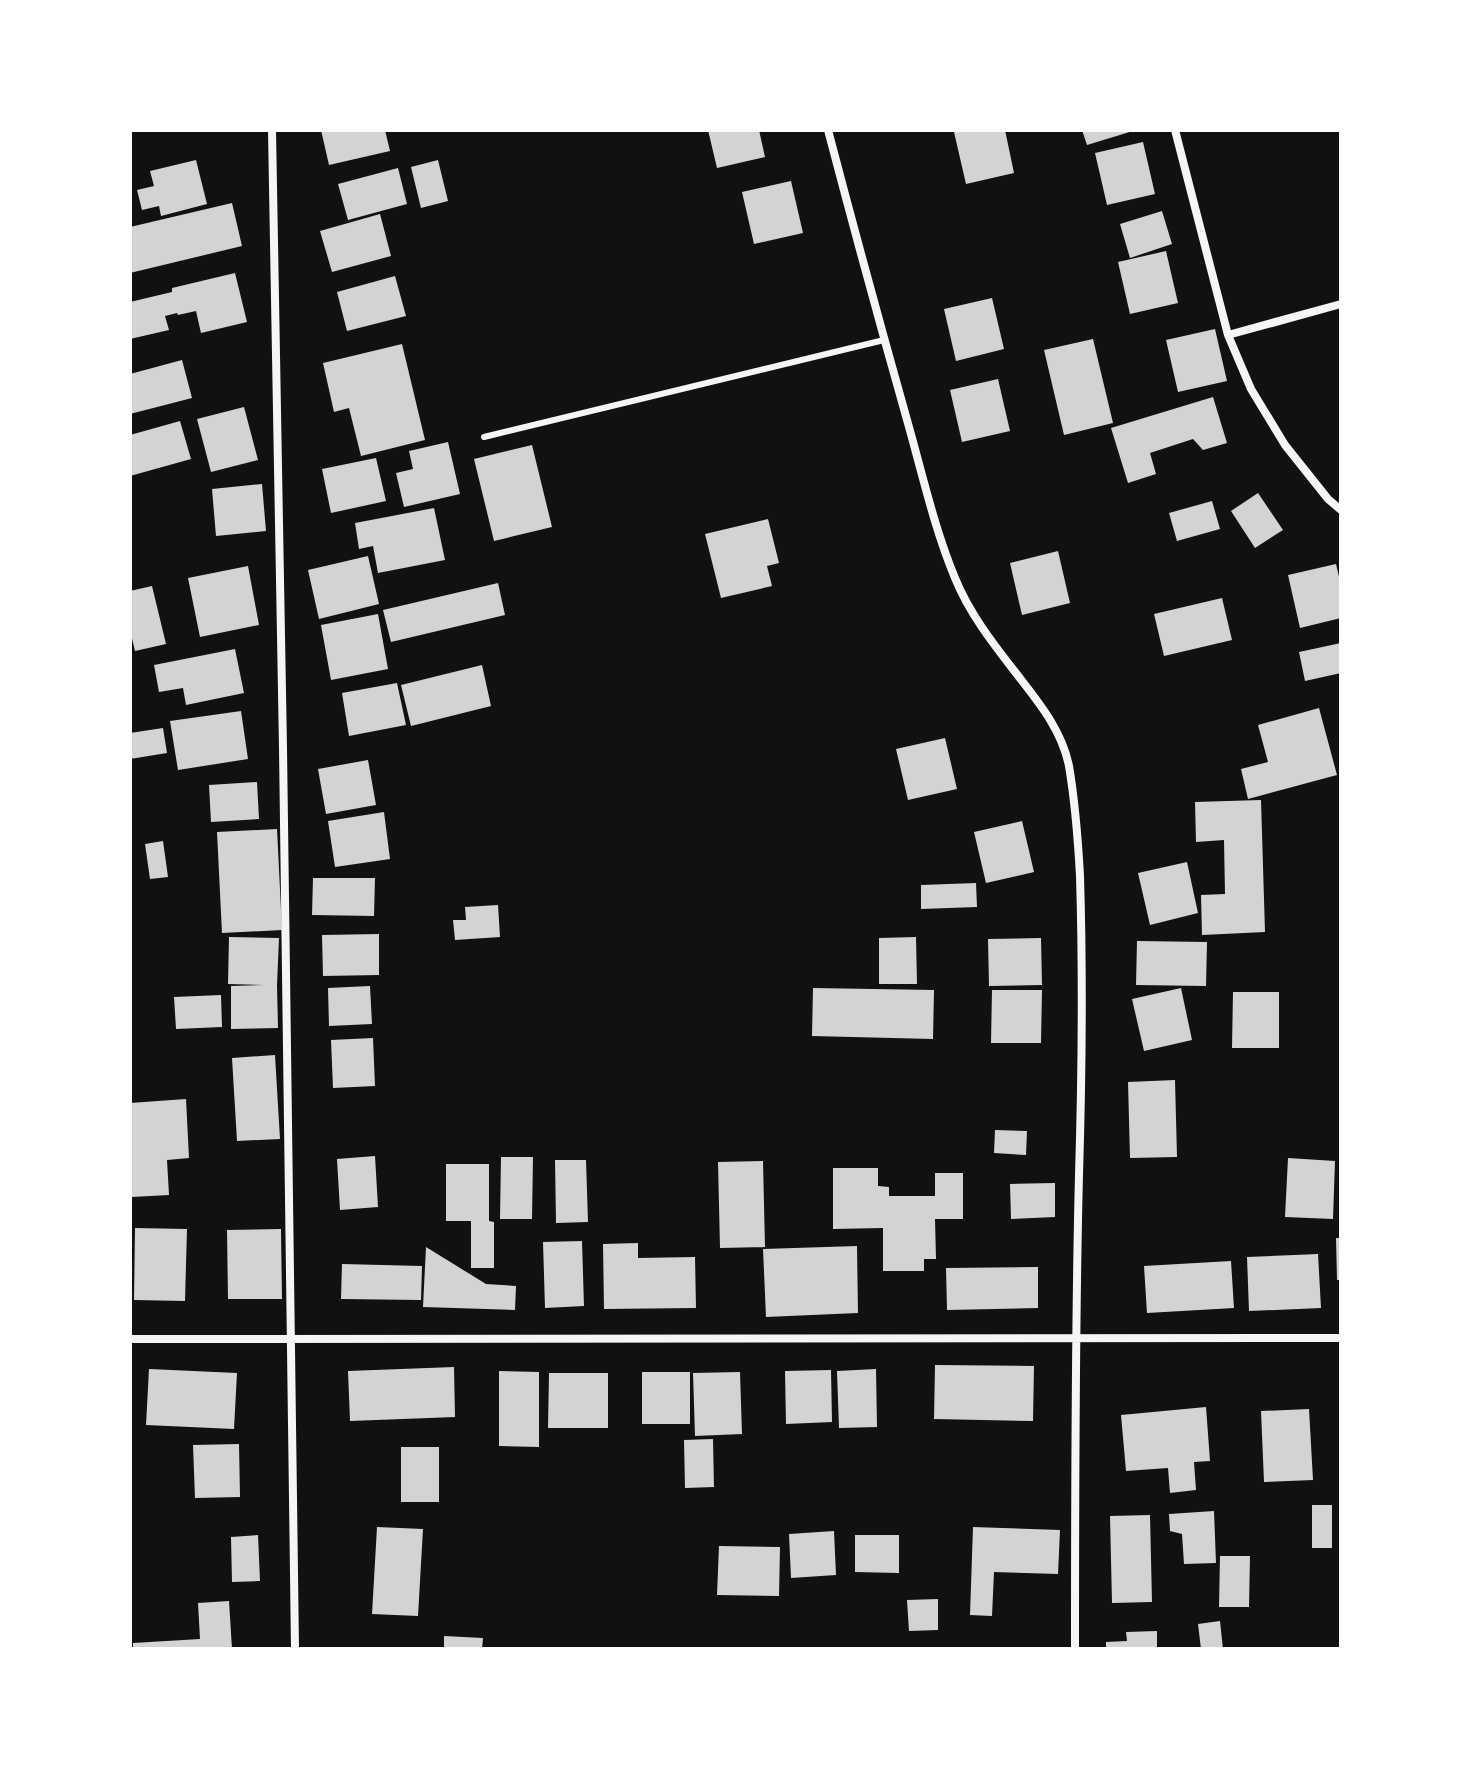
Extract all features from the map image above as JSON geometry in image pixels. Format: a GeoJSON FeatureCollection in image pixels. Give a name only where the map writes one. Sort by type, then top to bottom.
{"type":"FeatureCollection","features":[{"type":"Feature","properties":{"kind":"street"},"geometry":{"type":"LineString","coordinates":[[272,130],[295,1649]]}},
{"type":"Feature","properties":{"kind":"street"},"geometry":{"type":"LineString","coordinates":[[828,130],[884,340],[955,580],[990,640],[1049,718],[1068,761],[1079,857],[1083,1039],[1075,1338],[1075,1649]]}},
{"type":"Feature","properties":{"kind":"street"},"geometry":{"type":"LineString","coordinates":[[1175,130],[1228,335],[1251,389],[1285,445],[1328,499],[1341,510]]}},
{"type":"Feature","properties":{"kind":"street"},"geometry":{"type":"LineString","coordinates":[[1228,335],[1341,304]]}},
{"type":"Feature","properties":{"kind":"street"},"geometry":{"type":"LineString","coordinates":[[130,1339],[1341,1338]]}},
{"type":"Feature","properties":{"kind":"lane"},"geometry":{"type":"LineString","coordinates":[[484,437],[884,340]]}},
{"type":"Feature","properties":{"kind":"building"},"geometry":{"type":"Polygon","coordinates":[[[321,130],[385,130],[390,151],[329,165],[321,130]]]}},
{"type":"Feature","properties":{"kind":"building"},"geometry":{"type":"Polygon","coordinates":[[[708,130],[759,130],[765,157],[717,168],[708,130]]]}},
{"type":"Feature","properties":{"kind":"building"},"geometry":{"type":"Polygon","coordinates":[[[1005,130],[1014,173],[966,184],[954,132],[1005,130]]]}},
{"type":"Feature","properties":{"kind":"building"},"geometry":{"type":"Polygon","coordinates":[[[1082,130],[1133,130],[1133,131],[1087,145],[1082,130]]]}},
{"type":"Feature","properties":{"kind":"building"},"geometry":{"type":"Polygon","coordinates":[[[1143,142],[1155,194],[1107,205],[1095,153],[1143,142]]]}},
{"type":"Feature","properties":{"kind":"building"},"geometry":{"type":"Polygon","coordinates":[[[196,160],[207,204],[161,216],[159,206],[142,210],[137,190],[154,186],[150,171],[196,160]]]}},
{"type":"Feature","properties":{"kind":"building"},"geometry":{"type":"Polygon","coordinates":[[[438,160],[448,201],[421,208],[411,167],[438,160]]]}},
{"type":"Feature","properties":{"kind":"building"},"geometry":{"type":"Polygon","coordinates":[[[398,168],[407,204],[348,220],[338,184],[398,168]]]}},
{"type":"Feature","properties":{"kind":"building"},"geometry":{"type":"Polygon","coordinates":[[[791,181],[803,233],[754,244],[742,192],[791,181]]]}},
{"type":"Feature","properties":{"kind":"building"},"geometry":{"type":"Polygon","coordinates":[[[232,203],[242,246],[130,273],[130,227],[232,203]]]}},
{"type":"Feature","properties":{"kind":"building"},"geometry":{"type":"Polygon","coordinates":[[[1162,211],[1172,244],[1130,258],[1120,224],[1162,211]]]}},
{"type":"Feature","properties":{"kind":"building"},"geometry":{"type":"Polygon","coordinates":[[[380,214],[391,256],[332,272],[320,231],[380,214]]]}},
{"type":"Feature","properties":{"kind":"building"},"geometry":{"type":"Polygon","coordinates":[[[1166,251],[1178,303],[1130,314],[1118,262],[1166,251]]]}},
{"type":"Feature","properties":{"kind":"building"},"geometry":{"type":"Polygon","coordinates":[[[235,273],[247,322],[201,333],[196,311],[177,313],[165,316],[169,330],[130,339],[130,302],[235,273]]]}},
{"type":"Feature","properties":{"kind":"building"},"geometry":{"type":"Polygon","coordinates":[[[395,276],[406,316],[347,331],[337,292],[395,276]]]}},
{"type":"Feature","properties":{"kind":"building"},"geometry":{"type":"Polygon","coordinates":[[[992,298],[1004,349],[956,361],[944,309],[992,298]]]}},
{"type":"Feature","properties":{"kind":"building"},"geometry":{"type":"Polygon","coordinates":[[[1215,329],[1227,381],[1178,392],[1166,340],[1215,329]]]}},
{"type":"Feature","properties":{"kind":"building"},"geometry":{"type":"Polygon","coordinates":[[[1093,339],[1113,423],[1064,435],[1044,350],[1093,339]]]}},
{"type":"Feature","properties":{"kind":"building"},"geometry":{"type":"Polygon","coordinates":[[[402,344],[425,440],[361,456],[349,408],[334,412],[323,363],[402,344]]]}},
{"type":"Feature","properties":{"kind":"building"},"geometry":{"type":"Polygon","coordinates":[[[182,360],[192,398],[130,414],[130,374],[182,360]]]}},
{"type":"Feature","properties":{"kind":"building"},"geometry":{"type":"Polygon","coordinates":[[[998,379],[1010,431],[962,442],[950,390],[998,379]]]}},
{"type":"Feature","properties":{"kind":"building"},"geometry":{"type":"Polygon","coordinates":[[[1213,397],[1227,443],[1203,450],[1193,439],[1150,453],[1156,474],[1128,483],[1111,428],[1213,397]]]}},
{"type":"Feature","properties":{"kind":"building"},"geometry":{"type":"Polygon","coordinates":[[[244,407],[258,460],[211,472],[197,419],[244,407]]]}},
{"type":"Feature","properties":{"kind":"building"},"geometry":{"type":"Polygon","coordinates":[[[180,421],[191,459],[130,476],[130,435],[180,421]]]}},
{"type":"Feature","properties":{"kind":"building"},"geometry":{"type":"Polygon","coordinates":[[[448,442],[460,494],[404,507],[396,473],[413,469],[409,451],[448,442]]]}},
{"type":"Feature","properties":{"kind":"building"},"geometry":{"type":"Polygon","coordinates":[[[532,445],[552,527],[494,541],[474,459],[532,445]]]}},
{"type":"Feature","properties":{"kind":"building"},"geometry":{"type":"Polygon","coordinates":[[[376,458],[386,501],[331,513],[322,469],[376,458]]]}},
{"type":"Feature","properties":{"kind":"building"},"geometry":{"type":"Polygon","coordinates":[[[262,484],[266,531],[216,536],[212,489],[262,484]]]}},
{"type":"Feature","properties":{"kind":"building"},"geometry":{"type":"Polygon","coordinates":[[[1258,493],[1283,530],[1255,548],[1231,511],[1258,493]]]}},
{"type":"Feature","properties":{"kind":"building"},"geometry":{"type":"Polygon","coordinates":[[[1212,501],[1220,529],[1177,541],[1169,513],[1212,501]]]}},
{"type":"Feature","properties":{"kind":"building"},"geometry":{"type":"Polygon","coordinates":[[[434,508],[445,560],[378,573],[373,546],[359,549],[355,523],[434,508]]]}},
{"type":"Feature","properties":{"kind":"building"},"geometry":{"type":"Polygon","coordinates":[[[768,519],[779,563],[767,566],[772,586],[721,598],[705,534],[768,519]]]}},
{"type":"Feature","properties":{"kind":"building"},"geometry":{"type":"Polygon","coordinates":[[[1058,551],[1070,603],[1022,615],[1010,563],[1058,551]]]}},
{"type":"Feature","properties":{"kind":"building"},"geometry":{"type":"Polygon","coordinates":[[[368,556],[379,604],[319,619],[308,570],[368,556]]]}},
{"type":"Feature","properties":{"kind":"building"},"geometry":{"type":"Polygon","coordinates":[[[1336,564],[1341,585],[1341,618],[1300,628],[1288,575],[1336,564]]]}},
{"type":"Feature","properties":{"kind":"building"},"geometry":{"type":"Polygon","coordinates":[[[248,566],[259,625],[200,637],[188,578],[248,566]]]}},
{"type":"Feature","properties":{"kind":"building"},"geometry":{"type":"Polygon","coordinates":[[[498,583],[505,615],[391,642],[383,610],[498,583]]]}},
{"type":"Feature","properties":{"kind":"building"},"geometry":{"type":"Polygon","coordinates":[[[152,586],[166,644],[135,651],[130,630],[130,591],[152,586]]]}},
{"type":"Feature","properties":{"kind":"building"},"geometry":{"type":"Polygon","coordinates":[[[1222,598],[1232,640],[1164,656],[1154,614],[1222,598]]]}},
{"type":"Feature","properties":{"kind":"building"},"geometry":{"type":"Polygon","coordinates":[[[378,614],[388,669],[331,680],[321,625],[378,614]]]}},
{"type":"Feature","properties":{"kind":"building"},"geometry":{"type":"Polygon","coordinates":[[[1341,643],[1341,673],[1305,681],[1299,652],[1341,643]]]}},
{"type":"Feature","properties":{"kind":"building"},"geometry":{"type":"Polygon","coordinates":[[[235,649],[244,693],[186,705],[183,688],[159,692],[154,665],[235,649]]]}},
{"type":"Feature","properties":{"kind":"building"},"geometry":{"type":"Polygon","coordinates":[[[482,665],[491,706],[411,726],[401,685],[482,665]]]}},
{"type":"Feature","properties":{"kind":"building"},"geometry":{"type":"Polygon","coordinates":[[[397,683],[406,725],[349,736],[342,693],[397,683]]]}},
{"type":"Feature","properties":{"kind":"building"},"geometry":{"type":"Polygon","coordinates":[[[1319,708],[1337,775],[1248,799],[1241,769],[1268,762],[1258,725],[1319,708]]]}},
{"type":"Feature","properties":{"kind":"building"},"geometry":{"type":"Polygon","coordinates":[[[241,711],[248,759],[178,770],[170,721],[241,711]]]}},
{"type":"Feature","properties":{"kind":"building"},"geometry":{"type":"Polygon","coordinates":[[[163,728],[167,753],[130,759],[130,733],[163,728]]]}},
{"type":"Feature","properties":{"kind":"building"},"geometry":{"type":"Polygon","coordinates":[[[945,738],[957,789],[908,800],[896,749],[945,738]]]}},
{"type":"Feature","properties":{"kind":"building"},"geometry":{"type":"Polygon","coordinates":[[[368,760],[376,805],[326,814],[318,769],[368,760]]]}},
{"type":"Feature","properties":{"kind":"building"},"geometry":{"type":"Polygon","coordinates":[[[257,782],[259,819],[211,822],[209,785],[257,782]]]}},
{"type":"Feature","properties":{"kind":"building"},"geometry":{"type":"Polygon","coordinates":[[[1261,800],[1265,932],[1202,935],[1201,895],[1225,894],[1224,840],[1196,842],[1195,802],[1261,800]]]}},
{"type":"Feature","properties":{"kind":"building"},"geometry":{"type":"Polygon","coordinates":[[[384,812],[390,859],[335,867],[328,821],[384,812]]]}},
{"type":"Feature","properties":{"kind":"building"},"geometry":{"type":"Polygon","coordinates":[[[1022,821],[1034,872],[986,883],[974,832],[1022,821]]]}},
{"type":"Feature","properties":{"kind":"building"},"geometry":{"type":"Polygon","coordinates":[[[277,829],[282,930],[222,933],[217,832],[277,829]]]}},
{"type":"Feature","properties":{"kind":"building"},"geometry":{"type":"Polygon","coordinates":[[[163,841],[168,877],[150,879],[145,844],[163,841]]]}},
{"type":"Feature","properties":{"kind":"building"},"geometry":{"type":"Polygon","coordinates":[[[1187,862],[1198,913],[1150,925],[1138,873],[1187,862]]]}},
{"type":"Feature","properties":{"kind":"building"},"geometry":{"type":"Polygon","coordinates":[[[313,878],[375,878],[374,916],[312,915],[313,878]]]}},
{"type":"Feature","properties":{"kind":"building"},"geometry":{"type":"Polygon","coordinates":[[[976,883],[977,907],[921,909],[921,885],[976,883]]]}},
{"type":"Feature","properties":{"kind":"building"},"geometry":{"type":"Polygon","coordinates":[[[498,905],[500,937],[455,940],[453,920],[466,920],[465,907],[498,905]]]}},
{"type":"Feature","properties":{"kind":"building"},"geometry":{"type":"Polygon","coordinates":[[[379,934],[379,975],[323,976],[322,935],[379,934]]]}},
{"type":"Feature","properties":{"kind":"building"},"geometry":{"type":"Polygon","coordinates":[[[229,937],[279,938],[278,1028],[231,1029],[231,986],[265,985],[228,984],[229,937]]]}},
{"type":"Feature","properties":{"kind":"building"},"geometry":{"type":"Polygon","coordinates":[[[916,937],[917,984],[879,984],[879,938],[916,937]]]}},
{"type":"Feature","properties":{"kind":"building"},"geometry":{"type":"Polygon","coordinates":[[[1041,938],[1042,985],[989,986],[988,939],[1041,938]]]}},
{"type":"Feature","properties":{"kind":"building"},"geometry":{"type":"Polygon","coordinates":[[[1137,941],[1207,942],[1206,986],[1136,985],[1137,941]]]}},
{"type":"Feature","properties":{"kind":"building"},"geometry":{"type":"Polygon","coordinates":[[[370,986],[372,1024],[329,1026],[328,988],[370,986]]]}},
{"type":"Feature","properties":{"kind":"building"},"geometry":{"type":"Polygon","coordinates":[[[813,988],[934,990],[933,1039],[812,1036],[813,988]]]}},
{"type":"Feature","properties":{"kind":"building"},"geometry":{"type":"Polygon","coordinates":[[[1181,988],[1192,1040],[1144,1051],[1132,999],[1181,988]]]}},
{"type":"Feature","properties":{"kind":"building"},"geometry":{"type":"Polygon","coordinates":[[[992,990],[1042,990],[1041,1043],[991,1043],[992,990]]]}},
{"type":"Feature","properties":{"kind":"building"},"geometry":{"type":"Polygon","coordinates":[[[1233,992],[1279,992],[1279,1048],[1232,1048],[1233,992]]]}},
{"type":"Feature","properties":{"kind":"building"},"geometry":{"type":"Polygon","coordinates":[[[221,995],[222,1027],[176,1029],[174,997],[221,995]]]}},
{"type":"Feature","properties":{"kind":"building"},"geometry":{"type":"Polygon","coordinates":[[[373,1038],[375,1086],[333,1088],[331,1040],[373,1038]]]}},
{"type":"Feature","properties":{"kind":"building"},"geometry":{"type":"Polygon","coordinates":[[[275,1055],[280,1139],[237,1141],[232,1058],[275,1055]]]}},
{"type":"Feature","properties":{"kind":"building"},"geometry":{"type":"Polygon","coordinates":[[[1175,1080],[1177,1157],[1130,1158],[1128,1082],[1175,1080]]]}},
{"type":"Feature","properties":{"kind":"building"},"geometry":{"type":"Polygon","coordinates":[[[186,1099],[189,1158],[167,1160],[169,1195],[132,1197],[130,1103],[186,1099]]]}},
{"type":"Feature","properties":{"kind":"building"},"geometry":{"type":"Polygon","coordinates":[[[995,1130],[1027,1131],[1026,1155],[994,1153],[995,1130]]]}},
{"type":"Feature","properties":{"kind":"building"},"geometry":{"type":"Polygon","coordinates":[[[375,1156],[378,1207],[340,1210],[337,1159],[375,1156]]]}},
{"type":"Feature","properties":{"kind":"building"},"geometry":{"type":"Polygon","coordinates":[[[501,1157],[533,1157],[532,1219],[500,1219],[501,1157]]]}},
{"type":"Feature","properties":{"kind":"building"},"geometry":{"type":"Polygon","coordinates":[[[1288,1158],[1335,1161],[1333,1219],[1285,1217],[1288,1158]]]}},
{"type":"Feature","properties":{"kind":"building"},"geometry":{"type":"Polygon","coordinates":[[[555,1160],[586,1160],[588,1222],[556,1223],[555,1160]]]}},
{"type":"Feature","properties":{"kind":"building"},"geometry":{"type":"Polygon","coordinates":[[[763,1161],[765,1247],[720,1248],[718,1162],[763,1161]]]}},
{"type":"Feature","properties":{"kind":"building"},"geometry":{"type":"Polygon","coordinates":[[[446,1164],[489,1164],[489,1221],[494,1222],[494,1268],[471,1268],[471,1221],[446,1221],[446,1164]]]}},
{"type":"Feature","properties":{"kind":"building"},"geometry":{"type":"Polygon","coordinates":[[[833,1168],[878,1168],[878,1186],[889,1187],[889,1196],[935,1196],[935,1173],[963,1173],[963,1219],[935,1219],[936,1259],[924,1259],[924,1271],[883,1271],[883,1228],[833,1229],[833,1168]]]}},
{"type":"Feature","properties":{"kind":"building"},"geometry":{"type":"Polygon","coordinates":[[[1055,1183],[1055,1217],[1011,1219],[1010,1184],[1055,1183]]]}},
{"type":"Feature","properties":{"kind":"building"},"geometry":{"type":"Polygon","coordinates":[[[135,1228],[187,1229],[185,1301],[134,1300],[135,1228]]]}},
{"type":"Feature","properties":{"kind":"building"},"geometry":{"type":"Polygon","coordinates":[[[281,1229],[282,1299],[228,1299],[227,1230],[281,1229]]]}},
{"type":"Feature","properties":{"kind":"building"},"geometry":{"type":"Polygon","coordinates":[[[1336,1238],[1341,1238],[1341,1280],[1337,1280],[1336,1238]]]}},
{"type":"Feature","properties":{"kind":"building"},"geometry":{"type":"Polygon","coordinates":[[[582,1241],[584,1306],[545,1308],[543,1242],[582,1241]]]}},
{"type":"Feature","properties":{"kind":"building"},"geometry":{"type":"Polygon","coordinates":[[[638,1243],[638,1258],[695,1257],[696,1308],[604,1309],[603,1244],[638,1243]]]}},
{"type":"Feature","properties":{"kind":"building"},"geometry":{"type":"Polygon","coordinates":[[[857,1246],[858,1313],[766,1317],[763,1249],[857,1246]]]}},
{"type":"Feature","properties":{"kind":"building"},"geometry":{"type":"Polygon","coordinates":[[[426,1247],[486,1284],[516,1286],[515,1310],[423,1307],[426,1247]]]}},
{"type":"Feature","properties":{"kind":"building"},"geometry":{"type":"Polygon","coordinates":[[[1318,1254],[1321,1308],[1249,1311],[1247,1257],[1318,1254]]]}},
{"type":"Feature","properties":{"kind":"building"},"geometry":{"type":"Polygon","coordinates":[[[1231,1261],[1234,1308],[1147,1313],[1144,1266],[1231,1261]]]}},
{"type":"Feature","properties":{"kind":"building"},"geometry":{"type":"Polygon","coordinates":[[[342,1264],[422,1266],[421,1300],[341,1299],[342,1264]]]}},
{"type":"Feature","properties":{"kind":"building"},"geometry":{"type":"Polygon","coordinates":[[[1038,1267],[1038,1308],[947,1310],[946,1268],[1038,1267]]]}},
{"type":"Feature","properties":{"kind":"building"},"geometry":{"type":"Polygon","coordinates":[[[935,1365],[1034,1366],[1033,1421],[934,1419],[935,1365]]]}},
{"type":"Feature","properties":{"kind":"building"},"geometry":{"type":"Polygon","coordinates":[[[454,1367],[455,1417],[350,1421],[348,1371],[454,1367]]]}},
{"type":"Feature","properties":{"kind":"building"},"geometry":{"type":"Polygon","coordinates":[[[149,1369],[237,1373],[234,1429],[146,1425],[149,1369]]]}},
{"type":"Feature","properties":{"kind":"building"},"geometry":{"type":"Polygon","coordinates":[[[876,1369],[877,1427],[839,1428],[837,1371],[876,1369]]]}},
{"type":"Feature","properties":{"kind":"building"},"geometry":{"type":"Polygon","coordinates":[[[831,1370],[832,1422],[786,1424],[785,1371],[831,1370]]]}},
{"type":"Feature","properties":{"kind":"building"},"geometry":{"type":"Polygon","coordinates":[[[499,1371],[539,1372],[539,1447],[499,1446],[499,1371]]]}},
{"type":"Feature","properties":{"kind":"building"},"geometry":{"type":"Polygon","coordinates":[[[642,1372],[690,1372],[690,1424],[642,1424],[642,1372]]]}},
{"type":"Feature","properties":{"kind":"building"},"geometry":{"type":"Polygon","coordinates":[[[740,1372],[742,1434],[695,1436],[693,1373],[740,1372]]]}},
{"type":"Feature","properties":{"kind":"building"},"geometry":{"type":"Polygon","coordinates":[[[549,1373],[608,1373],[608,1428],[548,1428],[549,1373]]]}},
{"type":"Feature","properties":{"kind":"building"},"geometry":{"type":"Polygon","coordinates":[[[1206,1407],[1210,1461],[1194,1462],[1196,1490],[1170,1493],[1168,1468],[1126,1471],[1121,1415],[1206,1407]]]}},
{"type":"Feature","properties":{"kind":"building"},"geometry":{"type":"Polygon","coordinates":[[[1309,1409],[1313,1480],[1264,1482],[1261,1411],[1309,1409]]]}},
{"type":"Feature","properties":{"kind":"building"},"geometry":{"type":"Polygon","coordinates":[[[713,1439],[714,1487],[685,1488],[684,1440],[713,1439]]]}},
{"type":"Feature","properties":{"kind":"building"},"geometry":{"type":"Polygon","coordinates":[[[239,1444],[240,1497],[195,1498],[193,1445],[239,1444]]]}},
{"type":"Feature","properties":{"kind":"building"},"geometry":{"type":"Polygon","coordinates":[[[401,1447],[439,1447],[439,1502],[401,1502],[401,1447]]]}},
{"type":"Feature","properties":{"kind":"building"},"geometry":{"type":"Polygon","coordinates":[[[1312,1505],[1332,1505],[1332,1548],[1312,1548],[1312,1505]]]}},
{"type":"Feature","properties":{"kind":"building"},"geometry":{"type":"Polygon","coordinates":[[[1214,1511],[1216,1563],[1184,1564],[1182,1534],[1170,1531],[1169,1514],[1214,1511]]]}},
{"type":"Feature","properties":{"kind":"building"},"geometry":{"type":"Polygon","coordinates":[[[1150,1515],[1152,1602],[1112,1603],[1110,1516],[1150,1515]]]}},
{"type":"Feature","properties":{"kind":"building"},"geometry":{"type":"Polygon","coordinates":[[[377,1527],[423,1529],[418,1616],[372,1614],[377,1527]]]}},
{"type":"Feature","properties":{"kind":"building"},"geometry":{"type":"Polygon","coordinates":[[[973,1527],[1060,1530],[1058,1574],[994,1572],[992,1616],[970,1615],[973,1527]]]}},
{"type":"Feature","properties":{"kind":"building"},"geometry":{"type":"Polygon","coordinates":[[[834,1531],[836,1575],[791,1578],[789,1534],[834,1531]]]}},
{"type":"Feature","properties":{"kind":"building"},"geometry":{"type":"Polygon","coordinates":[[[258,1535],[260,1581],[232,1582],[231,1537],[258,1535]]]}},
{"type":"Feature","properties":{"kind":"building"},"geometry":{"type":"Polygon","coordinates":[[[855,1535],[899,1535],[899,1573],[855,1572],[855,1535]]]}},
{"type":"Feature","properties":{"kind":"building"},"geometry":{"type":"Polygon","coordinates":[[[719,1546],[780,1547],[779,1596],[717,1595],[719,1546]]]}},
{"type":"Feature","properties":{"kind":"building"},"geometry":{"type":"Polygon","coordinates":[[[1220,1556],[1250,1556],[1249,1607],[1219,1607],[1220,1556]]]}},
{"type":"Feature","properties":{"kind":"building"},"geometry":{"type":"Polygon","coordinates":[[[938,1599],[938,1630],[909,1631],[907,1600],[938,1599]]]}},
{"type":"Feature","properties":{"kind":"building"},"geometry":{"type":"Polygon","coordinates":[[[229,1601],[232,1649],[133,1649],[133,1643],[200,1639],[198,1603],[229,1601]]]}},
{"type":"Feature","properties":{"kind":"building"},"geometry":{"type":"Polygon","coordinates":[[[1220,1621],[1223,1649],[1201,1649],[1198,1624],[1220,1621]]]}},
{"type":"Feature","properties":{"kind":"building"},"geometry":{"type":"Polygon","coordinates":[[[1157,1631],[1157,1649],[1106,1649],[1106,1642],[1127,1641],[1126,1632],[1157,1631]]]}},
{"type":"Feature","properties":{"kind":"building"},"geometry":{"type":"Polygon","coordinates":[[[444,1636],[483,1638],[482,1649],[444,1649],[444,1636]]]}}]}
